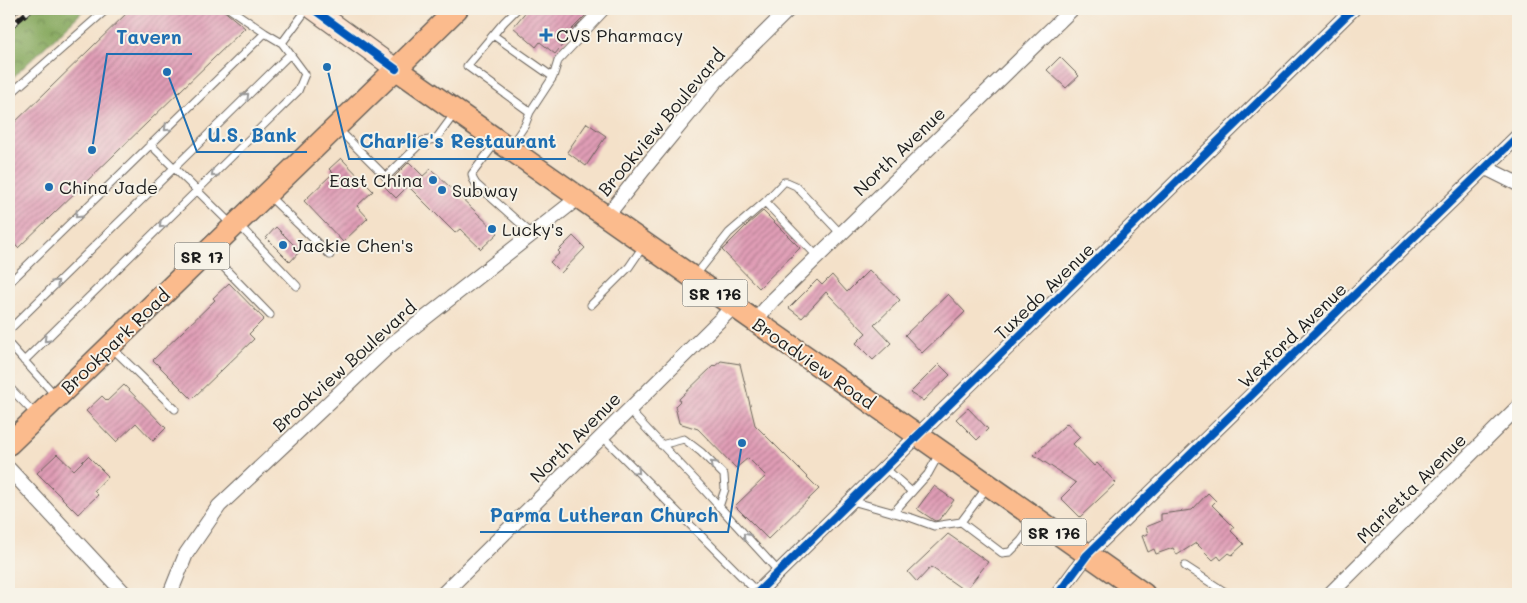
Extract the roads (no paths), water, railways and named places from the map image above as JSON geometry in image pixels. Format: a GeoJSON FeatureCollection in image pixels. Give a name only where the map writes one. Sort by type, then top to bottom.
{"type":"FeatureCollection","features":[{"type":"Feature","properties":{"kind":"main road","name":"Broadview Road"},"geometry":{"type":"LineString","coordinates":[[313,9],[578,198],[1144,594]]}},
{"type":"Feature","properties":{"kind":"main road","name":"Brookpark Road"},"geometry":{"type":"LineString","coordinates":[[9,444],[457,9]]}},
{"type":"Feature","properties":{"kind":"street","name":"Brookview Boulevard"},"geometry":{"type":"LineString","coordinates":[[606,217],[716,81],[789,9]]}},
{"type":"Feature","properties":{"kind":"street","name":"North Avenue"},"geometry":{"type":"LineString","coordinates":[[755,321],[773,300],[1072,9]]}},
{"type":"Feature","properties":{"kind":"street","name":"Tuxedo Avenue"},"geometry":{"type":"LineString","coordinates":[[757,593],[1353,9]]}},
{"type":"Feature","properties":{"kind":"street","name":"Wexford Avenue"},"geometry":{"type":"LineString","coordinates":[[1058,594],[1087,555],[1518,136]]}},
{"type":"Feature","properties":{"kind":"street"},"geometry":{"type":"LineString","coordinates":[[1486,168],[1518,184]]}},
{"type":"Feature","properties":{"kind":"street","name":"Brookview Boulevard"},"geometry":{"type":"LineString","coordinates":[[170,594],[186,554],[218,506],[387,348],[578,198]]}},
{"type":"Feature","properties":{"kind":"street","name":"North Avenue"},"geometry":{"type":"LineString","coordinates":[[443,594],[734,306]]}},
{"type":"Feature","properties":{"kind":"street","name":"Marietta Avenue"},"geometry":{"type":"LineString","coordinates":[[1330,594],[1518,407]]}},
{"type":"Feature","properties":{"kind":"street"},"geometry":{"type":"LineString","coordinates":[[9,469],[125,594]]}},
{"type":"Feature","properties":{"kind":"lane"},"geometry":{"type":"LineString","coordinates":[[9,95],[107,9]]}},
{"type":"Feature","properties":{"kind":"lane"},"geometry":{"type":"LineString","coordinates":[[24,361],[298,90],[305,74],[282,43],[230,9]]}},
{"type":"Feature","properties":{"kind":"lane"},"geometry":{"type":"LineString","coordinates":[[282,43],[307,9]]}},
{"type":"Feature","properties":{"kind":"lane"},"geometry":{"type":"LineString","coordinates":[[517,9],[468,66],[530,112]]}},
{"type":"Feature","properties":{"kind":"lane"},"geometry":{"type":"LineString","coordinates":[[574,44],[574,36],[599,9]]}},
{"type":"Feature","properties":{"kind":"lane"},"geometry":{"type":"LineString","coordinates":[[532,234],[476,184],[472,174],[524,125],[530,112],[553,77],[558,61],[607,9]]}},
{"type":"Feature","properties":{"kind":"lane"},"geometry":{"type":"LineString","coordinates":[[10,280],[265,33]]}},
{"type":"Feature","properties":{"kind":"lane"},"geometry":{"type":"LineString","coordinates":[[493,35],[553,77]]}},
{"type":"Feature","properties":{"kind":"lane"},"geometry":{"type":"LineString","coordinates":[[9,330],[290,54]]}},
{"type":"Feature","properties":{"kind":"lane"},"geometry":{"type":"LineString","coordinates":[[336,127],[386,177],[423,141],[436,139],[456,112]]}},
{"type":"Feature","properties":{"kind":"lane"},"geometry":{"type":"LineString","coordinates":[[150,144],[235,224],[297,286]]}},
{"type":"Feature","properties":{"kind":"lane"},"geometry":{"type":"LineString","coordinates":[[693,278],[730,234],[784,182],[796,186],[841,234]]}},
{"type":"Feature","properties":{"kind":"lane"},"geometry":{"type":"LineString","coordinates":[[267,194],[330,255]]}},
{"type":"Feature","properties":{"kind":"lane"},"geometry":{"type":"LineString","coordinates":[[765,202],[818,257]]}},
{"type":"Feature","properties":{"kind":"lane"},"geometry":{"type":"LineString","coordinates":[[591,305],[629,267],[644,244]]}},
{"type":"Feature","properties":{"kind":"lane"},"geometry":{"type":"LineString","coordinates":[[208,251],[270,315]]}},
{"type":"Feature","properties":{"kind":"lane"},"geometry":{"type":"LineString","coordinates":[[9,344],[57,397]]}},
{"type":"Feature","properties":{"kind":"lane"},"geometry":{"type":"LineString","coordinates":[[110,346],[174,409]]}},
{"type":"Feature","properties":{"kind":"lane"},"geometry":{"type":"LineString","coordinates":[[9,386],[37,416]]}},
{"type":"Feature","properties":{"kind":"lane"},"geometry":{"type":"LineString","coordinates":[[629,410],[779,572]]}},
{"type":"Feature","properties":{"kind":"lane"},"geometry":{"type":"LineString","coordinates":[[602,436],[757,593]]}},
{"type":"Feature","properties":{"kind":"lane"},"geometry":{"type":"LineString","coordinates":[[661,445],[684,439],[701,452],[724,475],[725,489],[719,507]]}},
{"type":"Feature","properties":{"kind":"lane"},"geometry":{"type":"LineString","coordinates":[[893,513],[928,474],[941,451]]}},
{"type":"Feature","properties":{"kind":"lane"},"geometry":{"type":"LineString","coordinates":[[885,468],[912,492]]}},
{"type":"Feature","properties":{"kind":"lane"},"geometry":{"type":"LineString","coordinates":[[851,501],[934,526],[961,522],[989,486]]}},
{"type":"Feature","properties":{"kind":"lane"},"geometry":{"type":"LineString","coordinates":[[961,522],[1002,553],[1010,552],[1021,541],[1036,519]]}},
{"type":"Feature","properties":{"kind":"lane"},"geometry":{"type":"LineString","coordinates":[[1185,566],[1228,594]]}},
{"type":"Feature","properties":{"kind":"railway"},"geometry":{"type":"LineString","coordinates":[[9,17],[18,9]]}},
{"type":"Feature","properties":{"kind":"railway"},"geometry":{"type":"LineString","coordinates":[[9,28],[31,9]]}},
{"type":"Feature","properties":{"kind":"place","name":"CVS Pharmacy"},"geometry":{"type":"Point","coordinates":[546,35]}},
{"type":"Feature","properties":{"kind":"place","name":"Charlie's Restaurant"},"geometry":{"type":"Point","coordinates":[327,67]}},
{"type":"Feature","properties":{"kind":"place","name":"U.S. Bank"},"geometry":{"type":"Point","coordinates":[167,72]}},
{"type":"Feature","properties":{"kind":"place","name":"Tavern"},"geometry":{"type":"Point","coordinates":[92,150]}},
{"type":"Feature","properties":{"kind":"place","name":"East China"},"geometry":{"type":"Point","coordinates":[433,180]}},
{"type":"Feature","properties":{"kind":"place","name":"China Jade"},"geometry":{"type":"Point","coordinates":[49,187]}},
{"type":"Feature","properties":{"kind":"place","name":"Subway"},"geometry":{"type":"Point","coordinates":[442,190]}},
{"type":"Feature","properties":{"kind":"place","name":"Lucky's"},"geometry":{"type":"Point","coordinates":[492,229]}},
{"type":"Feature","properties":{"kind":"place","name":"Jackie Chen's"},"geometry":{"type":"Point","coordinates":[283,245]}},
{"type":"Feature","properties":{"kind":"place","name":"Parma Lutheran Church"},"geometry":{"type":"Point","coordinates":[742,443]}}]}
